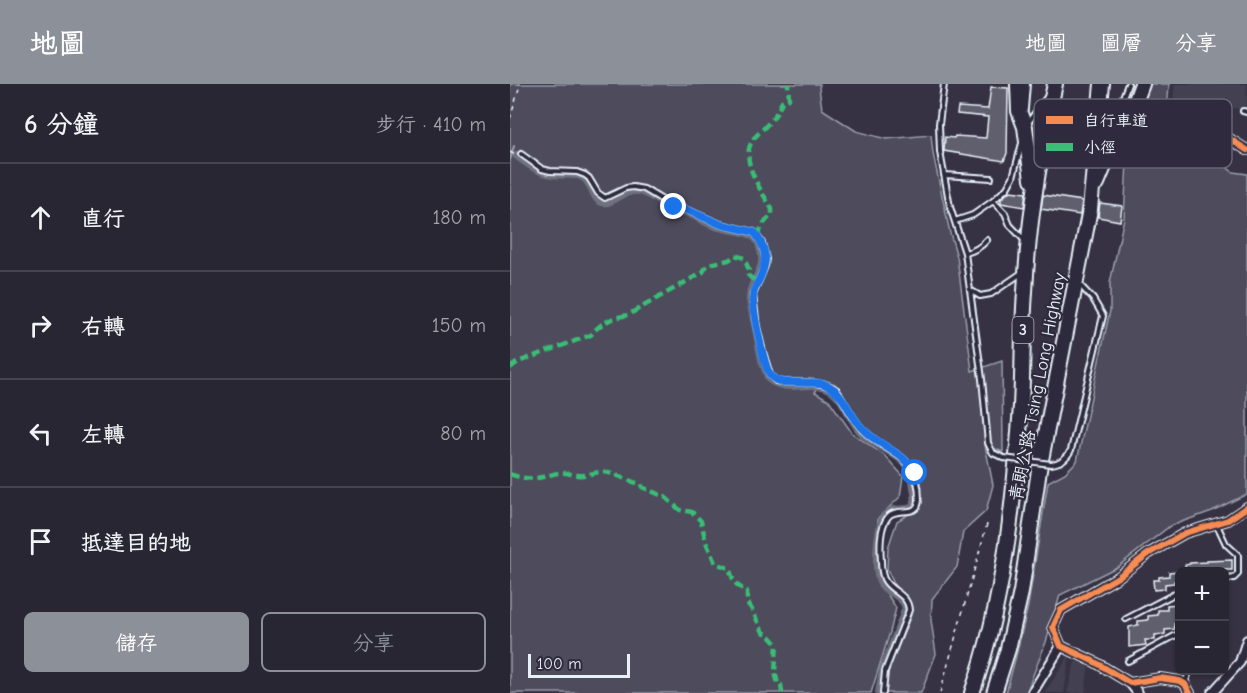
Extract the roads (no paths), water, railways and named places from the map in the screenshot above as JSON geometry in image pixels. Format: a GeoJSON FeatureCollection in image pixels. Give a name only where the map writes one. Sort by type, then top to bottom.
{"type":"FeatureCollection","features":[{"type":"Feature","properties":{"kind":"highway"},"geometry":{"type":"LineString","coordinates":[[1018,84],[1019,111],[1025,127],[1034,192]]}},
{"type":"Feature","properties":{"kind":"highway","name":"青朗公路 Tsing Long Highway"},"geometry":{"type":"LineString","coordinates":[[1101,99],[1102,84]]}},
{"type":"Feature","properties":{"kind":"highway"},"geometry":{"type":"LineString","coordinates":[[1136,99],[1142,84]]}},
{"type":"Feature","properties":{"kind":"highway","name":"青朗公路 Tsing Long Highway"},"geometry":{"type":"LineString","coordinates":[[972,693],[994,614],[1009,526],[1021,404],[1027,269],[1039,168]]}},
{"type":"Feature","properties":{"kind":"highway","name":"青朗公路 Tsing Long Highway"},"geometry":{"type":"LineString","coordinates":[[994,693],[1008,649],[1021,592],[1039,470],[1091,199],[1094,168]]}},
{"type":"Feature","properties":{"kind":"highway"},"geometry":{"type":"LineString","coordinates":[[1091,199],[1104,168]]}},
{"type":"Feature","properties":{"kind":"street"},"geometry":{"type":"LineString","coordinates":[[1232,140],[1247,150]]}},
{"type":"Feature","properties":{"kind":"street"},"geometry":{"type":"LineString","coordinates":[[1138,693],[1130,683],[1095,662],[1061,646],[1053,627],[1061,610],[1118,577],[1148,554],[1185,533],[1228,520],[1247,507]]}},
{"type":"Feature","properties":{"kind":"street"},"geometry":{"type":"LineString","coordinates":[[1212,693],[1240,662],[1247,640]]}},
{"type":"Feature","properties":{"kind":"street"},"geometry":{"type":"LineString","coordinates":[[1032,693],[1061,646]]}},
{"type":"Feature","properties":{"kind":"street"},"geometry":{"type":"LineString","coordinates":[[1130,683],[1160,678],[1180,681],[1185,684],[1190,693]]}},
{"type":"Feature","properties":{"kind":"lane"},"geometry":{"type":"LineString","coordinates":[[944,84],[939,124],[940,152],[950,207],[964,253],[982,379],[988,443],[993,453],[1004,458],[1051,464],[1061,461],[1071,450],[1103,316],[1093,299],[1076,281]]}},
{"type":"Feature","properties":{"kind":"lane"},"geometry":{"type":"LineString","coordinates":[[955,221],[973,215],[993,201],[1007,188],[1013,177],[1025,127],[1028,84]]}},
{"type":"Feature","properties":{"kind":"lane"},"geometry":{"type":"LineString","coordinates":[[1122,99],[1128,84]]}},
{"type":"Feature","properties":{"kind":"lane"},"geometry":{"type":"LineString","coordinates":[[1045,99],[1054,86]]}},
{"type":"Feature","properties":{"kind":"lane"},"geometry":{"type":"LineString","coordinates":[[1025,127],[1034,114]]}},
{"type":"Feature","properties":{"kind":"lane"},"geometry":{"type":"LineString","coordinates":[[521,154],[542,169],[585,174],[605,198],[627,188],[644,189],[674,207],[720,224],[754,232],[760,239],[765,263],[754,290],[753,300],[770,375],[776,381],[820,383],[837,390],[861,428],[874,440],[906,460],[914,469],[919,498],[918,506],[912,511],[890,514],[882,530],[881,559],[884,578],[890,587],[907,601],[909,610],[885,671],[883,693]]}},
{"type":"Feature","properties":{"kind":"lane"},"geometry":{"type":"LineString","coordinates":[[944,175],[991,178]]}},
{"type":"Feature","properties":{"kind":"lane"},"geometry":{"type":"LineString","coordinates":[[993,201],[1005,213],[1010,225],[1029,245]]}},
{"type":"Feature","properties":{"kind":"lane"},"geometry":{"type":"LineString","coordinates":[[964,253],[981,247],[987,240]]}},
{"type":"Feature","properties":{"kind":"lane"},"geometry":{"type":"LineString","coordinates":[[969,290],[980,296],[991,294],[1027,269]]}},
{"type":"Feature","properties":{"kind":"lane"},"geometry":{"type":"LineString","coordinates":[[1217,524],[1226,544],[1238,558],[1238,574],[1229,579]]}},
{"type":"Feature","properties":{"kind":"lane"},"geometry":{"type":"LineString","coordinates":[[1126,619],[1175,593]]}},
{"type":"Feature","properties":{"kind":"lane"},"geometry":{"type":"LineString","coordinates":[[1128,661],[1175,635]]}},
{"type":"Feature","properties":{"kind":"lane"},"geometry":{"type":"LineString","coordinates":[[1185,684],[1188,675]]}},
{"type":"Feature","properties":{"kind":"waterway"},"geometry":{"type":"LineString","coordinates":[[510,160],[514,146]]}},
{"type":"Feature","properties":{"kind":"waterway"},"geometry":{"type":"LineString","coordinates":[[516,155],[542,171],[583,177],[589,183],[596,198],[602,202],[610,201],[629,192],[640,191],[649,194],[675,211],[685,212],[715,226],[742,231],[756,239],[762,254],[762,261],[750,300],[762,360],[769,379],[785,386],[819,385],[834,392],[863,434],[903,461],[912,473],[914,505],[911,508],[890,512],[885,516],[879,537],[877,565],[879,579],[884,587],[901,599],[906,608],[883,670],[879,693]]}}]}
